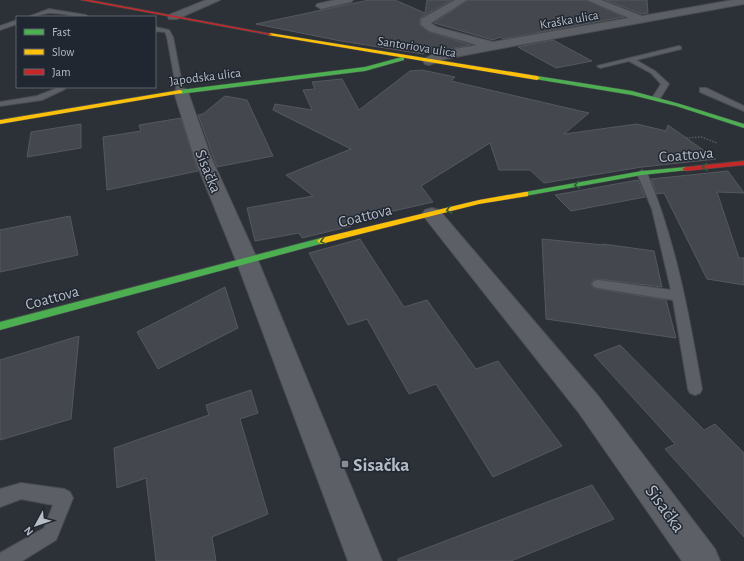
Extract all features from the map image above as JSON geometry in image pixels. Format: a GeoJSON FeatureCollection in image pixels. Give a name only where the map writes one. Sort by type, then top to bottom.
{"type":"FeatureCollection","features":[{"type":"Feature","properties":{"kind":"street","name":"Santoriova ulica"},"geometry":{"type":"LineString","coordinates":[[84,0],[329,45],[656,98],[744,126]]}},
{"type":"Feature","properties":{"kind":"street"},"geometry":{"type":"LineString","coordinates":[[173,17],[215,0]]}},
{"type":"Feature","properties":{"kind":"street"},"geometry":{"type":"LineString","coordinates":[[321,6],[348,0]]}},
{"type":"Feature","properties":{"kind":"street","name":"Kraška ulica"},"geometry":{"type":"LineString","coordinates":[[462,0],[426,21],[426,25],[433,29],[476,40],[492,46]]}},
{"type":"Feature","properties":{"kind":"street"},"geometry":{"type":"LineString","coordinates":[[592,0],[642,20]]}},
{"type":"Feature","properties":{"kind":"street","name":"Kraška ulica"},"geometry":{"type":"LineString","coordinates":[[429,61],[442,56],[492,46],[744,1]]}},
{"type":"Feature","properties":{"kind":"street"},"geometry":{"type":"LineString","coordinates":[[329,45],[342,52],[344,64]]}},
{"type":"Feature","properties":{"kind":"street","name":"Japodska ulica"},"geometry":{"type":"LineString","coordinates":[[0,122],[181,92],[330,73],[344,64],[403,57]]}},
{"type":"Feature","properties":{"kind":"street","name":"Sisačka"},"geometry":{"type":"LineString","coordinates":[[181,92],[185,108],[212,178],[248,261],[366,561]]}},
{"type":"Feature","properties":{"kind":"street","name":"Coattova"},"geometry":{"type":"LineString","coordinates":[[0,326],[479,202],[642,173],[744,163]]}},
{"type":"Feature","properties":{"kind":"street","name":"Sisačka"},"geometry":{"type":"LineString","coordinates":[[432,214],[590,405],[703,561]]}},
{"type":"Feature","properties":{"kind":"lane"},"geometry":{"type":"LineString","coordinates":[[34,16],[49,11],[80,16]]}},
{"type":"Feature","properties":{"kind":"lane"},"geometry":{"type":"LineString","coordinates":[[0,28],[16,22]]}},
{"type":"Feature","properties":{"kind":"lane"},"geometry":{"type":"LineString","coordinates":[[156,29],[167,31],[170,37],[181,92]]}},
{"type":"Feature","properties":{"kind":"lane"},"geometry":{"type":"LineString","coordinates":[[600,66],[679,48]]}},
{"type":"Feature","properties":{"kind":"lane"},"geometry":{"type":"LineString","coordinates":[[630,59],[653,72],[665,84],[656,98]]}},
{"type":"Feature","properties":{"kind":"lane"},"geometry":{"type":"LineString","coordinates":[[0,104],[39,98],[61,89]]}},
{"type":"Feature","properties":{"kind":"lane"},"geometry":{"type":"LineString","coordinates":[[703,90],[744,109]]}},
{"type":"Feature","properties":{"kind":"lane"},"geometry":{"type":"LineString","coordinates":[[642,173],[657,209],[679,296],[695,389]]}},
{"type":"Feature","properties":{"kind":"lane"},"geometry":{"type":"LineString","coordinates":[[598,284],[679,296]]}},
{"type":"Feature","properties":{"kind":"lane"},"geometry":{"type":"LineString","coordinates":[[0,498],[21,491],[64,498],[50,534],[4,561]]}},
{"type":"Feature","properties":{"kind":"building"},"geometry":{"type":"Polygon","coordinates":[[[369,0],[395,0],[425,13],[427,0],[452,0],[420,18],[420,25],[429,32],[471,45],[423,54],[341,41],[256,24],[369,0]]]}},
{"type":"Feature","properties":{"kind":"building"},"geometry":{"type":"Polygon","coordinates":[[[468,0],[586,0],[624,17],[503,39],[500,37],[493,40],[434,23],[468,0]]]}},
{"type":"Feature","properties":{"kind":"building"},"geometry":{"type":"Polygon","coordinates":[[[605,0],[647,0],[648,13],[642,14],[605,0]]]}},
{"type":"Feature","properties":{"kind":"building"},"geometry":{"type":"Polygon","coordinates":[[[553,40],[592,61],[556,68],[518,47],[553,40]]]}},
{"type":"Feature","properties":{"kind":"building"},"geometry":{"type":"Polygon","coordinates":[[[422,70],[455,77],[451,81],[589,113],[564,134],[637,124],[666,131],[668,125],[716,159],[642,167],[544,183],[530,170],[499,170],[490,143],[421,186],[433,202],[358,219],[359,221],[349,223],[351,226],[302,238],[299,233],[255,241],[247,208],[313,196],[286,175],[351,149],[273,110],[275,104],[312,110],[303,90],[315,89],[312,82],[342,79],[359,110],[410,71],[422,70]]]}},
{"type":"Feature","properties":{"kind":"building"},"geometry":{"type":"Polygon","coordinates":[[[225,96],[247,100],[273,156],[217,167],[198,115],[203,114],[225,96]]]}},
{"type":"Feature","properties":{"kind":"building"},"geometry":{"type":"Polygon","coordinates":[[[181,118],[198,171],[107,190],[103,137],[141,131],[139,125],[181,118]]]}},
{"type":"Feature","properties":{"kind":"building"},"geometry":{"type":"Polygon","coordinates":[[[81,124],[81,148],[27,157],[31,132],[81,124]]]}},
{"type":"Feature","properties":{"kind":"building"},"geometry":{"type":"Polygon","coordinates":[[[728,171],[744,193],[717,192],[739,258],[744,258],[744,285],[707,279],[664,193],[657,194],[651,179],[728,171]]]}},
{"type":"Feature","properties":{"kind":"building"},"geometry":{"type":"Polygon","coordinates":[[[638,180],[645,197],[571,211],[555,195],[638,180]]]}},
{"type":"Feature","properties":{"kind":"building"},"geometry":{"type":"Polygon","coordinates":[[[70,216],[78,255],[0,272],[0,230],[70,216]]]}},
{"type":"Feature","properties":{"kind":"building"},"geometry":{"type":"Polygon","coordinates":[[[360,239],[404,307],[427,300],[476,369],[498,361],[562,446],[493,477],[436,384],[409,394],[367,319],[348,325],[309,253],[360,239]]]}},
{"type":"Feature","properties":{"kind":"building"},"geometry":{"type":"Polygon","coordinates":[[[542,239],[604,245],[603,244],[654,251],[662,287],[598,279],[593,280],[591,285],[598,289],[666,300],[676,338],[546,319],[542,239]]]}},
{"type":"Feature","properties":{"kind":"building"},"geometry":{"type":"Polygon","coordinates":[[[225,287],[238,328],[158,369],[137,332],[225,287]]]}},
{"type":"Feature","properties":{"kind":"building"},"geometry":{"type":"Polygon","coordinates":[[[79,336],[71,419],[0,440],[0,360],[79,336]]]}},
{"type":"Feature","properties":{"kind":"building"},"geometry":{"type":"Polygon","coordinates":[[[620,345],[704,430],[715,424],[744,453],[744,537],[665,449],[675,444],[594,355],[620,345]]]}},
{"type":"Feature","properties":{"kind":"building"},"geometry":{"type":"Polygon","coordinates":[[[251,390],[258,413],[240,419],[268,514],[212,537],[216,561],[156,561],[146,478],[117,488],[114,448],[209,415],[206,405],[251,390]]]}},
{"type":"Feature","properties":{"kind":"building"},"geometry":{"type":"Polygon","coordinates":[[[592,485],[614,519],[511,561],[398,561],[398,559],[592,485]]]}},
{"type":"Feature","properties":{"kind":"traffic: fast"},"geometry":{"type":"LineString","coordinates":[[180,92],[365,69],[402,59]]}},
{"type":"Feature","properties":{"kind":"traffic: fast"},"geometry":{"type":"LineString","coordinates":[[537,78],[632,93],[678,105],[744,126]]}},
{"type":"Feature","properties":{"kind":"traffic: fast"},"geometry":{"type":"LineString","coordinates":[[525,194],[642,173],[686,169]]}},
{"type":"Feature","properties":{"kind":"traffic: fast"},"geometry":{"type":"LineString","coordinates":[[0,326],[321,241]]}},
{"type":"Feature","properties":{"kind":"traffic: slow"},"geometry":{"type":"LineString","coordinates":[[270,34],[537,78]]}},
{"type":"Feature","properties":{"kind":"traffic: slow"},"geometry":{"type":"LineString","coordinates":[[0,122],[180,92]]}},
{"type":"Feature","properties":{"kind":"traffic: slow"},"geometry":{"type":"LineString","coordinates":[[321,241],[479,202],[525,194]]}},
{"type":"Feature","properties":{"kind":"traffic: jam"},"geometry":{"type":"LineString","coordinates":[[83,0],[270,34]]}},
{"type":"Feature","properties":{"kind":"traffic: jam"},"geometry":{"type":"LineString","coordinates":[[686,169],[744,163]]}},
{"type":"Feature","properties":{"kind":"place","name":"Sisačka"},"geometry":{"type":"Point","coordinates":[345,464]}}]}
